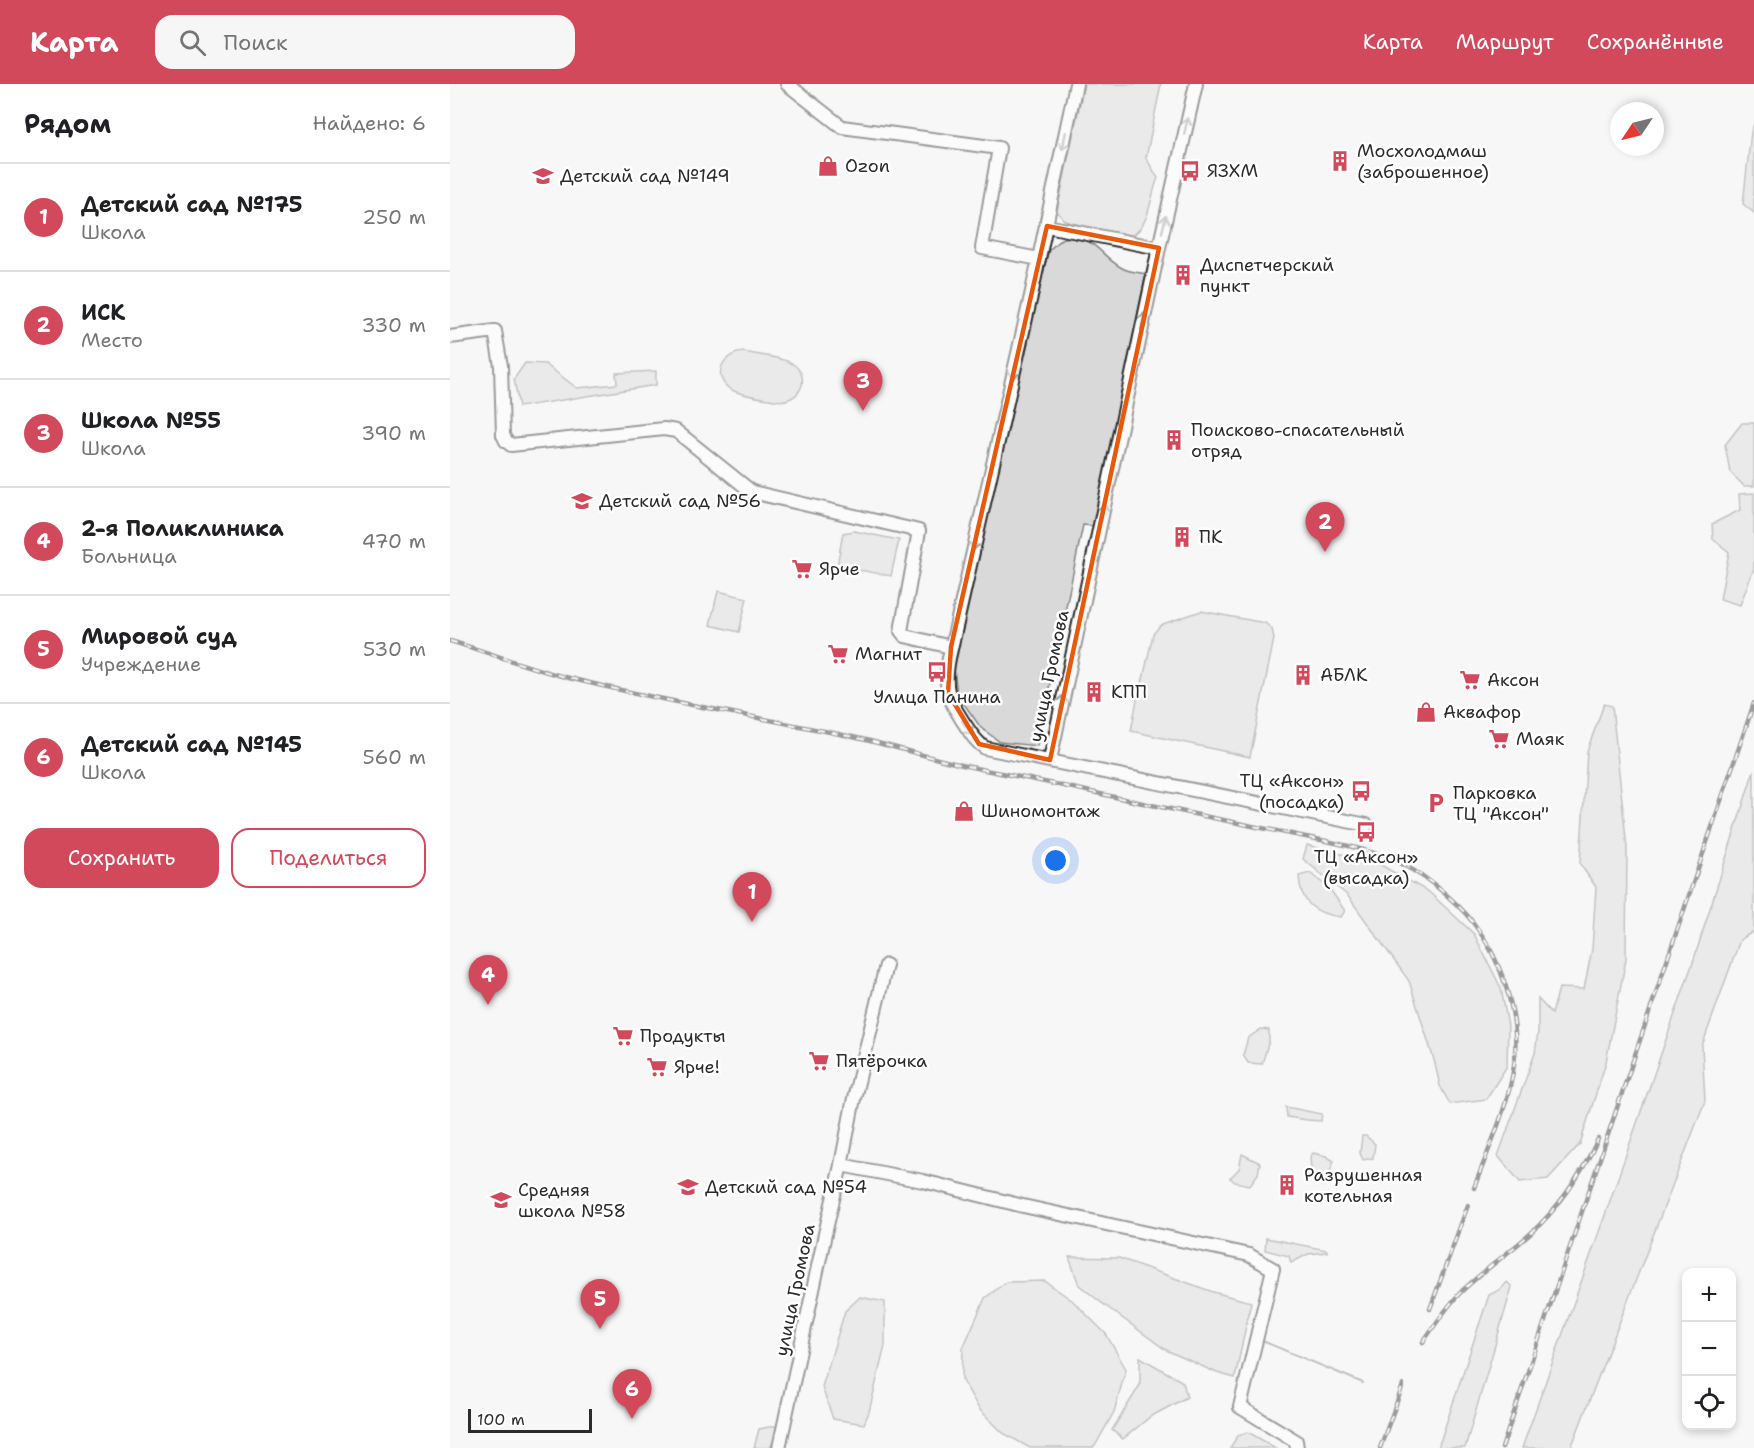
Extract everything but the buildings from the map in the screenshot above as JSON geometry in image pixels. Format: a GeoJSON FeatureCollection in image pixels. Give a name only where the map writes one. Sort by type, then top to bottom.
{"type":"FeatureCollection","features":[{"type":"Feature","properties":{"kind":"street"},"geometry":{"type":"LineString","coordinates":[[787,84],[842,127],[999,148],[982,248],[1039,259]]}},
{"type":"Feature","properties":{"kind":"street","name":"улица Громова"},"geometry":{"type":"LineString","coordinates":[[1076,84],[1047,226],[947,671],[951,703],[979,744],[985,748],[1050,760],[1196,84]]}},
{"type":"Feature","properties":{"kind":"street"},"geometry":{"type":"LineString","coordinates":[[1047,226],[1159,248]]}},
{"type":"Feature","properties":{"kind":"street"},"geometry":{"type":"LineString","coordinates":[[450,337],[495,331],[501,366],[503,435],[511,446],[664,429],[676,431],[752,492],[919,531],[901,631],[905,636],[951,647]]}},
{"type":"Feature","properties":{"kind":"street"},"geometry":{"type":"LineString","coordinates":[[1050,760],[1367,825]]}},
{"type":"Feature","properties":{"kind":"street","name":"улица Громова"},"geometry":{"type":"LineString","coordinates":[[779,1448],[861,1068],[886,965]]}},
{"type":"Feature","properties":{"kind":"street"},"geometry":{"type":"LineString","coordinates":[[841,1165],[922,1181],[1249,1256],[1273,1269],[1240,1407],[1296,1441],[1297,1448]]}},
{"type":"Feature","properties":{"kind":"highlighted area"},"geometry":{"type":"Polygon","coordinates":[[[1047,226],[1159,248],[1050,760],[979,744],[948,693],[951,647],[1047,226]]]}},
{"type":"Feature","properties":{"kind":"shaded area"},"geometry":{"type":"Polygon","coordinates":[[[1084,84],[1161,84],[1146,158],[1158,178],[1146,218],[1137,232],[1131,236],[1072,223],[1064,220],[1057,211],[1084,84]]]}},
{"type":"Feature","properties":{"kind":"shaded area"},"geometry":{"type":"Polygon","coordinates":[[[1754,124],[1754,213],[1743,204],[1751,132],[1754,124]]]}},
{"type":"Feature","properties":{"kind":"shaded area"},"geometry":{"type":"Polygon","coordinates":[[[1073,236],[1094,245],[1122,268],[1146,274],[1094,526],[1083,525],[1037,746],[1000,742],[981,728],[957,694],[954,669],[1035,297],[1049,250],[1061,239],[1073,236]]]}},
{"type":"Feature","properties":{"kind":"shaded area"},"geometry":{"type":"Polygon","coordinates":[[[744,352],[777,358],[793,364],[802,376],[800,389],[790,398],[774,400],[749,396],[727,387],[721,375],[721,369],[728,358],[744,352]]]}},
{"type":"Feature","properties":{"kind":"shaded area"},"geometry":{"type":"Polygon","coordinates":[[[525,363],[545,364],[577,388],[617,384],[616,373],[656,371],[656,385],[519,407],[514,379],[525,363]]]}},
{"type":"Feature","properties":{"kind":"shaded area"},"geometry":{"type":"Polygon","coordinates":[[[1742,423],[1754,423],[1754,486],[1744,486],[1730,472],[1725,445],[1742,423]]]}},
{"type":"Feature","properties":{"kind":"shaded area"},"geometry":{"type":"Polygon","coordinates":[[[1754,493],[1754,568],[1740,605],[1720,599],[1729,552],[1713,539],[1712,524],[1740,510],[1739,494],[1754,493]]]}},
{"type":"Feature","properties":{"kind":"shaded area"},"geometry":{"type":"Polygon","coordinates":[[[854,531],[899,540],[891,576],[837,566],[843,533],[854,531]]]}},
{"type":"Feature","properties":{"kind":"shaded area"},"geometry":{"type":"Polygon","coordinates":[[[718,591],[747,598],[739,632],[710,625],[718,591]]]}},
{"type":"Feature","properties":{"kind":"shaded area"},"geometry":{"type":"Polygon","coordinates":[[[1201,611],[1265,623],[1272,629],[1274,639],[1250,757],[1131,731],[1153,634],[1163,624],[1201,611]]]}},
{"type":"Feature","properties":{"kind":"shaded area"},"geometry":{"type":"Polygon","coordinates":[[[1604,704],[1612,706],[1627,848],[1626,959],[1606,1062],[1580,1144],[1548,1179],[1520,1182],[1498,1156],[1535,1053],[1538,1032],[1538,999],[1552,1014],[1559,988],[1584,989],[1592,949],[1596,887],[1580,864],[1587,751],[1604,704]]]}},
{"type":"Feature","properties":{"kind":"shaded area"},"geometry":{"type":"Polygon","coordinates":[[[1754,770],[1754,931],[1740,940],[1702,1046],[1705,1101],[1571,1448],[1522,1448],[1694,959],[1754,770]]]}},
{"type":"Feature","properties":{"kind":"shaded area"},"geometry":{"type":"Polygon","coordinates":[[[1307,845],[1379,864],[1429,892],[1474,934],[1501,988],[1508,1026],[1507,1066],[1486,1099],[1450,1104],[1440,1086],[1409,981],[1348,896],[1303,859],[1307,845]]]}},
{"type":"Feature","properties":{"kind":"shaded area"},"geometry":{"type":"Polygon","coordinates":[[[1310,873],[1330,889],[1345,911],[1341,917],[1317,910],[1306,900],[1302,893],[1299,876],[1310,873]]]}},
{"type":"Feature","properties":{"kind":"shaded area"},"geometry":{"type":"Polygon","coordinates":[[[1261,1029],[1269,1030],[1269,1041],[1262,1064],[1248,1063],[1243,1055],[1248,1038],[1261,1029]]]}},
{"type":"Feature","properties":{"kind":"shaded area"},"geometry":{"type":"Polygon","coordinates":[[[1286,1107],[1322,1114],[1321,1121],[1287,1117],[1286,1107]]]}},
{"type":"Feature","properties":{"kind":"shaded area"},"geometry":{"type":"Polygon","coordinates":[[[1362,1136],[1366,1136],[1375,1144],[1373,1158],[1363,1160],[1360,1153],[1362,1136]]]}},
{"type":"Feature","properties":{"kind":"shaded area"},"geometry":{"type":"Polygon","coordinates":[[[1313,1153],[1326,1156],[1334,1161],[1323,1186],[1305,1175],[1311,1169],[1310,1157],[1313,1153]]]}},
{"type":"Feature","properties":{"kind":"shaded area"},"geometry":{"type":"Polygon","coordinates":[[[1242,1154],[1260,1163],[1258,1174],[1250,1185],[1235,1182],[1230,1178],[1239,1169],[1242,1154]]]}},
{"type":"Feature","properties":{"kind":"shaded area"},"geometry":{"type":"Polygon","coordinates":[[[1266,1238],[1327,1250],[1327,1252],[1308,1254],[1291,1263],[1289,1256],[1265,1250],[1266,1238]]]}},
{"type":"Feature","properties":{"kind":"shaded area"},"geometry":{"type":"Polygon","coordinates":[[[1069,1257],[1119,1258],[1213,1292],[1251,1302],[1235,1378],[1217,1373],[1166,1350],[1079,1285],[1069,1257]]]}},
{"type":"Feature","properties":{"kind":"shaded area"},"geometry":{"type":"Polygon","coordinates":[[[1045,1281],[1073,1301],[1106,1334],[1126,1369],[1114,1412],[1092,1448],[1030,1448],[1003,1433],[979,1409],[962,1379],[963,1348],[985,1298],[1006,1282],[1045,1281]]]}},
{"type":"Feature","properties":{"kind":"shaded area"},"geometry":{"type":"Polygon","coordinates":[[[1507,1282],[1512,1287],[1465,1448],[1438,1448],[1489,1295],[1501,1289],[1507,1282]]]}},
{"type":"Feature","properties":{"kind":"shaded area"},"geometry":{"type":"Polygon","coordinates":[[[860,1297],[885,1302],[885,1346],[864,1424],[833,1419],[822,1387],[845,1311],[860,1297]]]}},
{"type":"Feature","properties":{"kind":"shaded area"},"geometry":{"type":"Polygon","coordinates":[[[1140,1357],[1183,1382],[1187,1397],[1150,1417],[1123,1439],[1112,1430],[1140,1385],[1140,1357]]]}},
{"type":"Feature","properties":{"kind":"shaded area"},"geometry":{"type":"Polygon","coordinates":[[[775,1426],[779,1429],[770,1448],[754,1448],[759,1429],[775,1426]]]}},
{"type":"Feature","properties":{"kind":"shaded area"},"geometry":{"type":"Polygon","coordinates":[[[1248,1432],[1276,1448],[1230,1448],[1238,1435],[1248,1432]]]}},
{"type":"Feature","properties":{"kind":"waterway"},"geometry":{"type":"LineString","coordinates":[[1260,1340],[1363,1383]]}},
{"type":"Feature","properties":{"kind":"railway"},"geometry":{"type":"LineString","coordinates":[[450,641],[573,679],[853,737],[968,766],[1336,843],[1377,854],[1402,864],[1425,878],[1466,914],[1489,947],[1498,965],[1511,1005],[1515,1045],[1508,1096],[1474,1188]]}},
{"type":"Feature","properties":{"kind":"railway"},"geometry":{"type":"LineString","coordinates":[[1502,1448],[1754,703]]}},
{"type":"Feature","properties":{"kind":"railway"},"geometry":{"type":"LineString","coordinates":[[1423,1342],[1462,1291],[1529,1235],[1550,1214],[1577,1178],[1598,1139]]}},
{"type":"Feature","properties":{"kind":"railway"},"geometry":{"type":"LineString","coordinates":[[1430,1309],[1468,1205]]}},
{"type":"Feature","properties":{"kind":"railway"},"geometry":{"type":"LineString","coordinates":[[1380,1448],[1403,1385]]}},
{"type":"Feature","properties":{"kind":"place","name":"Мосхолодмаш (заброшенное)"},"geometry":{"type":"Point","coordinates":[1340,161]}},
{"type":"Feature","properties":{"kind":"place","name":"Ozon"},"geometry":{"type":"Point","coordinates":[828,166]}},
{"type":"Feature","properties":{"kind":"place","name":"ЯЗХМ"},"geometry":{"type":"Point","coordinates":[1190,171]}},
{"type":"Feature","properties":{"kind":"place","name":"Детский сад №149"},"geometry":{"type":"Point","coordinates":[543,176]}},
{"type":"Feature","properties":{"kind":"place","name":"Диспетчерский пункт"},"geometry":{"type":"Point","coordinates":[1183,275]}},
{"type":"Feature","properties":{"kind":"place","name":"Школа №55"},"geometry":{"type":"Point","coordinates":[863,411]}},
{"type":"Feature","properties":{"kind":"place","name":"Поисково-спасательный отряд"},"geometry":{"type":"Point","coordinates":[1174,440]}},
{"type":"Feature","properties":{"kind":"place","name":"Детский сад №56"},"geometry":{"type":"Point","coordinates":[582,501]}},
{"type":"Feature","properties":{"kind":"place","name":"ПК"},"geometry":{"type":"Point","coordinates":[1182,537]}},
{"type":"Feature","properties":{"kind":"place","name":"ИСК"},"geometry":{"type":"Point","coordinates":[1325,552]}},
{"type":"Feature","properties":{"kind":"place","name":"Ярче"},"geometry":{"type":"Point","coordinates":[802,569]}},
{"type":"Feature","properties":{"kind":"place","name":"Магнит"},"geometry":{"type":"Point","coordinates":[838,654]}},
{"type":"Feature","properties":{"kind":"place","name":"Улица Панина"},"geometry":{"type":"Point","coordinates":[937,672]}},
{"type":"Feature","properties":{"kind":"place","name":"АБЛК"},"geometry":{"type":"Point","coordinates":[1303,675]}},
{"type":"Feature","properties":{"kind":"place","name":"Аксон"},"geometry":{"type":"Point","coordinates":[1470,680]}},
{"type":"Feature","properties":{"kind":"place","name":"КПП"},"geometry":{"type":"Point","coordinates":[1094,692]}},
{"type":"Feature","properties":{"kind":"place","name":"Аквафор"},"geometry":{"type":"Point","coordinates":[1426,712]}},
{"type":"Feature","properties":{"kind":"place","name":"Маяк"},"geometry":{"type":"Point","coordinates":[1499,739]}},
{"type":"Feature","properties":{"kind":"place","name":"ТЦ «Аксон» (посадка)"},"geometry":{"type":"Point","coordinates":[1361,791]}},
{"type":"Feature","properties":{"kind":"place","name":"Парковка ТЦ \"Аксон\""},"geometry":{"type":"Point","coordinates":[1436,803]}},
{"type":"Feature","properties":{"kind":"place","name":"Шиномонтаж"},"geometry":{"type":"Point","coordinates":[964,811]}},
{"type":"Feature","properties":{"kind":"place","name":"ТЦ «Аксон» (высадка)"},"geometry":{"type":"Point","coordinates":[1366,832]}},
{"type":"Feature","properties":{"kind":"place","name":"Детский сад №175"},"geometry":{"type":"Point","coordinates":[752,922]}},
{"type":"Feature","properties":{"kind":"place","name":"2-я Поликлиника"},"geometry":{"type":"Point","coordinates":[488,1005]}},
{"type":"Feature","properties":{"kind":"place","name":"Продукты"},"geometry":{"type":"Point","coordinates":[623,1036]}},
{"type":"Feature","properties":{"kind":"place","name":"Пятёрочка"},"geometry":{"type":"Point","coordinates":[819,1061]}},
{"type":"Feature","properties":{"kind":"place","name":"Ярче!"},"geometry":{"type":"Point","coordinates":[657,1067]}},
{"type":"Feature","properties":{"kind":"place","name":"Разрушенная котельная"},"geometry":{"type":"Point","coordinates":[1287,1185]}},
{"type":"Feature","properties":{"kind":"place","name":"Детский сад №54"},"geometry":{"type":"Point","coordinates":[688,1187]}},
{"type":"Feature","properties":{"kind":"place","name":"Средняя школа №58"},"geometry":{"type":"Point","coordinates":[501,1200]}},
{"type":"Feature","properties":{"kind":"place","name":"Мировой суд"},"geometry":{"type":"Point","coordinates":[600,1329]}},
{"type":"Feature","properties":{"kind":"place","name":"Детский сад №145"},"geometry":{"type":"Point","coordinates":[632,1419]}}]}
